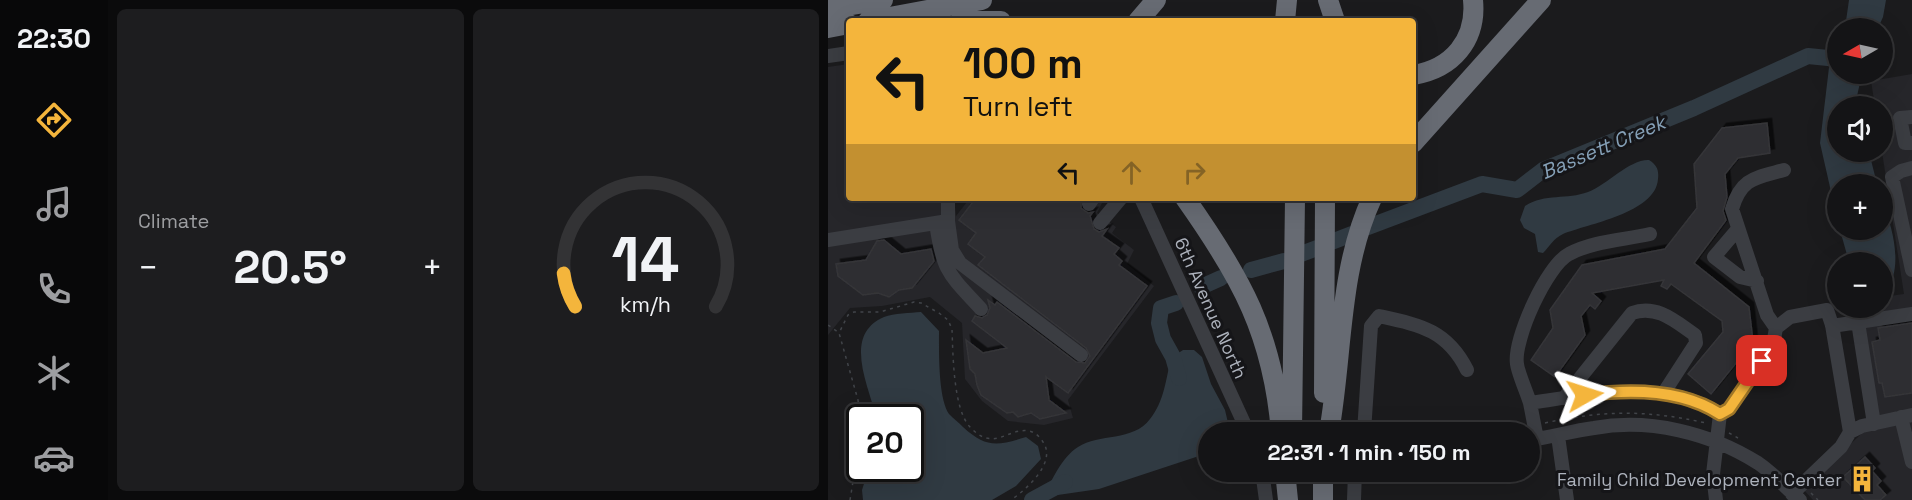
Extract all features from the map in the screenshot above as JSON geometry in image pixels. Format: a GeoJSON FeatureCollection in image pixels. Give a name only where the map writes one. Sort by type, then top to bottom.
{"type":"FeatureCollection","features":[{"type":"Feature","properties":{"kind":"highway"},"geometry":{"type":"LineString","coordinates":[[828,8],[846,0]]}},
{"type":"Feature","properties":{"kind":"highway"},"geometry":{"type":"LineString","coordinates":[[828,8],[883,0]]}},
{"type":"Feature","properties":{"kind":"highway"},"geometry":{"type":"LineString","coordinates":[[884,18],[982,0]]}},
{"type":"Feature","properties":{"kind":"highway"},"geometry":{"type":"LineString","coordinates":[[1141,18],[1156,0]]}},
{"type":"Feature","properties":{"kind":"highway"},"geometry":{"type":"LineString","coordinates":[[1286,18],[1288,0]]}},
{"type":"Feature","properties":{"kind":"highway"},"geometry":{"type":"LineString","coordinates":[[1288,0],[1291,18]]}},
{"type":"Feature","properties":{"kind":"highway"},"geometry":{"type":"LineString","coordinates":[[1320,0],[1322,18]]}},
{"type":"Feature","properties":{"kind":"highway"},"geometry":{"type":"LineString","coordinates":[[1328,0],[1334,18]]}},
{"type":"Feature","properties":{"kind":"highway"},"geometry":{"type":"LineString","coordinates":[[1416,75],[1427,73],[1453,59],[1471,29],[1474,20],[1473,0]]}},
{"type":"Feature","properties":{"kind":"highway"},"geometry":{"type":"LineString","coordinates":[[1416,140],[1541,0]]}},
{"type":"Feature","properties":{"kind":"highway"},"geometry":{"type":"LineString","coordinates":[[828,28],[846,25]]}},
{"type":"Feature","properties":{"kind":"highway"},"geometry":{"type":"LineString","coordinates":[[828,36],[846,34]]}},
{"type":"Feature","properties":{"kind":"highway"},"geometry":{"type":"LineString","coordinates":[[1187,201],[1208,229],[1245,292],[1272,367],[1280,422]]}},
{"type":"Feature","properties":{"kind":"highway"},"geometry":{"type":"LineString","coordinates":[[1292,422],[1294,201]]}},
{"type":"Feature","properties":{"kind":"highway"},"geometry":{"type":"LineString","coordinates":[[1323,422],[1325,201]]}},
{"type":"Feature","properties":{"kind":"highway"},"geometry":{"type":"LineString","coordinates":[[1330,422],[1347,279],[1356,241],[1371,201]]}},
{"type":"Feature","properties":{"kind":"highway"},"geometry":{"type":"LineString","coordinates":[[1286,482],[1288,500]]}},
{"type":"Feature","properties":{"kind":"highway"},"geometry":{"type":"LineString","coordinates":[[1293,482],[1293,500]]}},
{"type":"Feature","properties":{"kind":"highway"},"geometry":{"type":"LineString","coordinates":[[1323,482],[1323,500]]}},
{"type":"Feature","properties":{"kind":"street"},"geometry":{"type":"LineString","coordinates":[[828,56],[846,53]]}},
{"type":"Feature","properties":{"kind":"street"},"geometry":{"type":"LineString","coordinates":[[1912,117],[1900,118],[1905,143],[1912,143]]}},
{"type":"Feature","properties":{"kind":"street"},"geometry":{"type":"LineString","coordinates":[[1912,168],[1892,177],[1912,270]]}},
{"type":"Feature","properties":{"kind":"street"},"geometry":{"type":"LineString","coordinates":[[1776,328],[1767,315],[1757,281],[1737,230],[1732,209],[1737,192],[1749,180],[1784,170]]}},
{"type":"Feature","properties":{"kind":"street"},"geometry":{"type":"LineString","coordinates":[[947,201],[942,222],[941,258],[946,272],[981,309]]}},
{"type":"Feature","properties":{"kind":"street"},"geometry":{"type":"LineString","coordinates":[[1100,223],[1118,201]]}},
{"type":"Feature","properties":{"kind":"street","name":"6th Avenue North"},"geometry":{"type":"LineString","coordinates":[[1142,201],[1243,422]]}},
{"type":"Feature","properties":{"kind":"street"},"geometry":{"type":"LineString","coordinates":[[828,240],[942,222]]}},
{"type":"Feature","properties":{"kind":"street"},"geometry":{"type":"LineString","coordinates":[[942,222],[952,250],[960,263],[1081,355]]}},
{"type":"Feature","properties":{"kind":"street"},"geometry":{"type":"LineString","coordinates":[[1737,230],[1714,257],[1740,277],[1757,281]]}},
{"type":"Feature","properties":{"kind":"street"},"geometry":{"type":"LineString","coordinates":[[1532,422],[1530,403],[1517,366],[1517,352],[1527,315],[1559,262],[1568,255],[1592,246],[1650,234]]}},
{"type":"Feature","properties":{"kind":"street"},"geometry":{"type":"LineString","coordinates":[[1564,398],[1632,312],[1640,310],[1654,311],[1668,316],[1695,335],[1696,343],[1663,394]]}},
{"type":"Feature","properties":{"kind":"street"},"geometry":{"type":"LineString","coordinates":[[1720,414],[1729,409],[1773,345],[1776,328],[1790,317],[1827,310],[1832,326],[1850,432]]}},
{"type":"Feature","properties":{"kind":"street"},"geometry":{"type":"LineString","coordinates":[[1832,326],[1912,314]]}},
{"type":"Feature","properties":{"kind":"street"},"geometry":{"type":"LineString","coordinates":[[1365,422],[1371,326],[1379,316],[1424,326],[1457,350],[1467,370]]}},
{"type":"Feature","properties":{"kind":"street"},"geometry":{"type":"LineString","coordinates":[[1858,322],[1874,424]]}},
{"type":"Feature","properties":{"kind":"street"},"geometry":{"type":"LineString","coordinates":[[1530,403],[1606,392],[1663,394],[1707,406],[1720,414]]}},
{"type":"Feature","properties":{"kind":"street"},"geometry":{"type":"LineString","coordinates":[[1716,500],[1713,474],[1715,441],[1720,414]]}},
{"type":"Feature","properties":{"kind":"street"},"geometry":{"type":"LineString","coordinates":[[1540,439],[1595,427],[1652,426],[1681,430],[1715,441],[1759,464],[1796,497],[1841,447],[1850,432],[1907,416],[1912,462]]}},
{"type":"Feature","properties":{"kind":"street"},"geometry":{"type":"LineString","coordinates":[[1558,436],[1567,500]]}},
{"type":"Feature","properties":{"kind":"street"},"geometry":{"type":"LineString","coordinates":[[1264,482],[1266,500]]}},
{"type":"Feature","properties":{"kind":"street"},"geometry":{"type":"LineString","coordinates":[[1354,500],[1355,482]]}},
{"type":"Feature","properties":{"kind":"path"},"geometry":{"type":"LineString","coordinates":[[838,333],[848,315],[854,312],[880,312],[914,303],[921,303],[948,320],[952,329],[961,411],[968,426],[980,435],[991,439],[1027,430],[1036,434],[1047,448],[1048,459],[1044,466],[1011,500]]}},
{"type":"Feature","properties":{"kind":"path"},"geometry":{"type":"LineString","coordinates":[[828,325],[838,333],[858,404]]}},
{"type":"Feature","properties":{"kind":"path"},"geometry":{"type":"LineString","coordinates":[[850,500],[853,482]]}},
{"type":"Feature","properties":{"kind":"shaded area"},"geometry":{"type":"Polygon","coordinates":[[[1849,0],[1886,0],[1883,18],[1846,18],[1849,0]]]}},
{"type":"Feature","properties":{"kind":"shaded area"},"geometry":{"type":"Polygon","coordinates":[[[846,64],[846,201],[954,201],[956,216],[968,201],[1099,201],[1102,203],[1097,213],[1116,227],[1112,233],[1134,250],[1127,264],[1154,286],[1068,400],[1073,418],[1044,425],[1008,421],[982,401],[965,379],[962,323],[930,297],[882,306],[850,308],[828,335],[828,67],[846,64]]]}},
{"type":"Feature","properties":{"kind":"shaded area"},"geometry":{"type":"Polygon","coordinates":[[[1912,74],[1912,500],[1813,500],[1803,489],[1877,419],[1862,318],[1893,318],[1893,296],[1904,294],[1893,223],[1893,174],[1885,174],[1884,162],[1893,162],[1893,96],[1873,96],[1871,84],[1893,84],[1893,77],[1912,74]]]}},
{"type":"Feature","properties":{"kind":"shaded area"},"geometry":{"type":"Polygon","coordinates":[[[1827,84],[1860,84],[1857,96],[1827,96],[1827,162],[1872,162],[1874,174],[1827,174],[1820,143],[1827,84]]]}},
{"type":"Feature","properties":{"kind":"shaded area"},"geometry":{"type":"Polygon","coordinates":[[[1649,160],[1657,168],[1658,179],[1654,191],[1646,201],[1619,216],[1563,234],[1554,240],[1543,253],[1538,252],[1535,234],[1524,228],[1520,220],[1525,206],[1540,199],[1588,192],[1634,163],[1649,160]]]}},
{"type":"Feature","properties":{"kind":"shaded area"},"geometry":{"type":"Polygon","coordinates":[[[1893,237],[1895,261],[1893,276],[1893,252],[1846,252],[1843,240],[1893,240],[1893,237]]]}},
{"type":"Feature","properties":{"kind":"shaded area"},"geometry":{"type":"Polygon","coordinates":[[[921,312],[939,331],[941,386],[945,407],[949,414],[971,434],[985,442],[999,443],[1026,437],[1038,446],[1041,459],[1016,486],[992,500],[863,500],[862,490],[865,482],[924,482],[924,404],[872,404],[864,376],[861,348],[864,336],[871,325],[884,317],[921,312]]]}},
{"type":"Feature","properties":{"kind":"shaded area"},"geometry":{"type":"Polygon","coordinates":[[[1183,350],[1194,350],[1202,357],[1211,384],[1225,410],[1228,422],[1198,422],[1198,456],[1099,489],[1044,497],[1062,463],[1072,451],[1086,443],[1135,431],[1150,419],[1161,398],[1171,358],[1183,350]]]}},
{"type":"Feature","properties":{"kind":"building"},"geometry":{"type":"Polygon","coordinates":[[[1767,123],[1770,153],[1738,158],[1725,174],[1727,197],[1723,211],[1726,220],[1694,263],[1749,307],[1753,342],[1711,394],[1688,374],[1723,332],[1722,321],[1671,284],[1667,289],[1661,286],[1664,280],[1592,293],[1601,301],[1595,309],[1590,305],[1581,316],[1585,335],[1555,377],[1531,360],[1553,328],[1550,310],[1582,265],[1665,249],[1697,208],[1694,164],[1722,128],[1767,123]]]}},
{"type":"Feature","properties":{"kind":"building"},"geometry":{"type":"Polygon","coordinates":[[[974,201],[1081,201],[1081,208],[1088,213],[1093,212],[1090,216],[1094,229],[1099,232],[1107,229],[1102,236],[1119,248],[1114,254],[1122,261],[1119,265],[1147,286],[1068,393],[1046,377],[1049,400],[1066,413],[1040,419],[1031,413],[1018,417],[1013,412],[1007,413],[981,395],[975,374],[970,369],[966,340],[983,353],[1007,348],[972,321],[975,316],[982,318],[987,315],[990,308],[988,300],[995,305],[997,302],[1076,362],[1085,363],[1090,356],[1086,348],[978,265],[985,257],[968,244],[976,233],[959,220],[974,201]]]}},
{"type":"Feature","properties":{"kind":"building"},"geometry":{"type":"Polygon","coordinates":[[[884,240],[901,254],[931,249],[934,261],[912,288],[899,290],[889,297],[878,293],[863,295],[838,276],[836,264],[866,260],[877,241],[884,240]]]}},
{"type":"Feature","properties":{"kind":"building"},"geometry":{"type":"Polygon","coordinates":[[[1912,323],[1912,393],[1885,397],[1882,383],[1879,383],[1872,342],[1880,340],[1878,328],[1912,323]]]}},
{"type":"Feature","properties":{"kind":"building","name":"Family Child Development Center"},"geometry":{"type":"Polygon","coordinates":[[[1865,457],[1875,468],[1872,471],[1881,481],[1877,485],[1886,495],[1880,500],[1865,500],[1843,477],[1865,457]]]}},
{"type":"Feature","properties":{"kind":"waterway","name":"Bassett Creek"},"geometry":{"type":"LineString","coordinates":[[1368,227],[1482,184],[1517,190],[1543,170],[1694,108],[1808,56],[1827,58]]}},
{"type":"Feature","properties":{"kind":"waterway","name":"Bassett Creek"},"geometry":{"type":"LineString","coordinates":[[1334,241],[1352,234]]}},
{"type":"Feature","properties":{"kind":"waterway","name":"Bassett Creek"},"geometry":{"type":"LineString","coordinates":[[1301,254],[1317,248]]}},
{"type":"Feature","properties":{"kind":"waterway","name":"Bassett Creek"},"geometry":{"type":"LineString","coordinates":[[1251,270],[1284,261]]}},
{"type":"Feature","properties":{"kind":"waterway","name":"Bassett Creek"},"geometry":{"type":"LineString","coordinates":[[1201,287],[1221,278]]}},
{"type":"Feature","properties":{"kind":"waterway","name":"Bassett Creek"},"geometry":{"type":"LineString","coordinates":[[1176,303],[1161,308],[1159,323],[1179,378]]}},
{"type":"Feature","properties":{"kind":"waterway","name":"Bassett Creek"},"geometry":{"type":"LineString","coordinates":[[1032,500],[1065,482]]}},
{"type":"Feature","properties":{"kind":"place","name":"Family Child Development Center"},"geometry":{"type":"Point","coordinates":[1862,479]}},
{"type":"Feature","properties":{"kind":"route"},"geometry":{"type":"LineString","coordinates":[[1585,395],[1606,392],[1655,393],[1707,406],[1720,414],[1729,409],[1762,361]]}}]}
